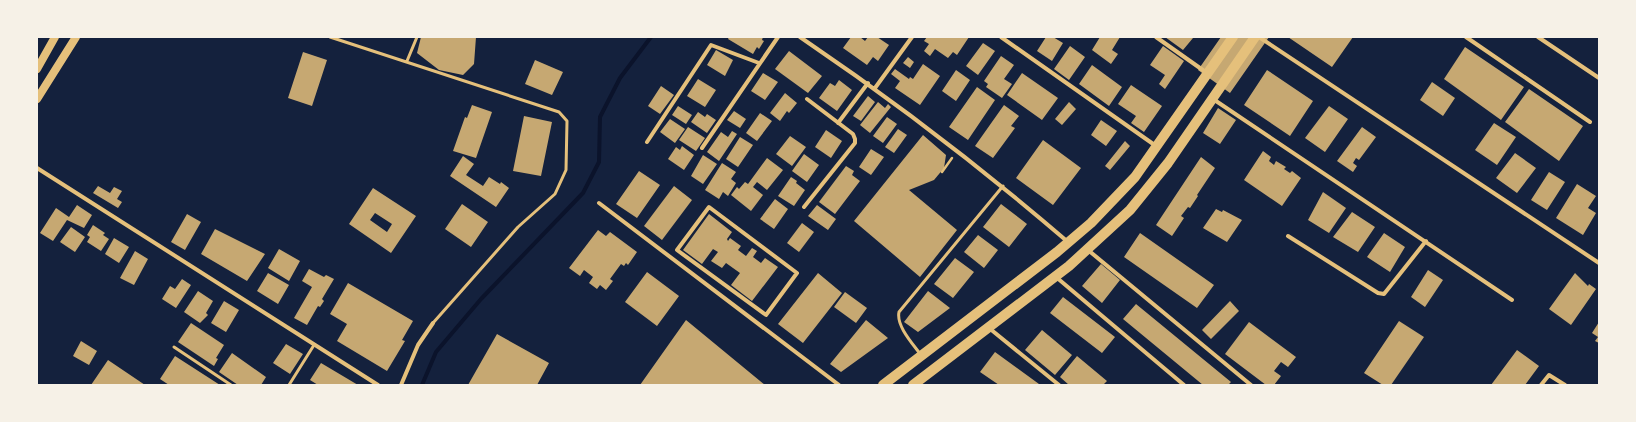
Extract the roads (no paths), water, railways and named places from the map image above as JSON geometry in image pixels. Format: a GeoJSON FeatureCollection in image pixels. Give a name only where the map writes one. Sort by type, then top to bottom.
{"type":"FeatureCollection","features":[{"type":"Feature","properties":{"kind":"main road"},"geometry":{"type":"LineString","coordinates":[[37,69],[55,37]]}},
{"type":"Feature","properties":{"kind":"main road"},"geometry":{"type":"LineString","coordinates":[[37,99],[76,37]]}},
{"type":"Feature","properties":{"kind":"main road"},"geometry":{"type":"LineString","coordinates":[[883,385],[1068,243],[1117,197],[1135,177],[1233,37]]}},
{"type":"Feature","properties":{"kind":"main road"},"geometry":{"type":"LineString","coordinates":[[913,385],[1056,277],[1088,250],[1130,210],[1149,188],[1213,99],[1255,37]]}},
{"type":"Feature","properties":{"kind":"street"},"geometry":{"type":"LineString","coordinates":[[702,148],[778,37]]}},
{"type":"Feature","properties":{"kind":"street"},"geometry":{"type":"LineString","coordinates":[[800,37],[868,83],[1003,186],[1068,243]]}},
{"type":"Feature","properties":{"kind":"street"},"geometry":{"type":"LineString","coordinates":[[874,88],[912,37]]}},
{"type":"Feature","properties":{"kind":"street"},"geometry":{"type":"LineString","coordinates":[[1001,37],[1156,147]]}},
{"type":"Feature","properties":{"kind":"street"},"geometry":{"type":"LineString","coordinates":[[1156,37],[1208,73]]}},
{"type":"Feature","properties":{"kind":"street"},"geometry":{"type":"LineString","coordinates":[[1259,37],[1599,263]]}},
{"type":"Feature","properties":{"kind":"street"},"geometry":{"type":"LineString","coordinates":[[1466,37],[1590,122]]}},
{"type":"Feature","properties":{"kind":"street"},"geometry":{"type":"LineString","coordinates":[[1538,37],[1599,78]]}},
{"type":"Feature","properties":{"kind":"street"},"geometry":{"type":"LineString","coordinates":[[647,142],[711,45],[759,63]]}},
{"type":"Feature","properties":{"kind":"street"},"geometry":{"type":"LineString","coordinates":[[838,123],[868,83]]}},
{"type":"Feature","properties":{"kind":"street"},"geometry":{"type":"LineString","coordinates":[[804,207],[855,143],[853,134],[807,99]]}},
{"type":"Feature","properties":{"kind":"street"},"geometry":{"type":"LineString","coordinates":[[1213,99],[1512,300]]}},
{"type":"Feature","properties":{"kind":"street"},"geometry":{"type":"LineString","coordinates":[[37,168],[378,385]]}},
{"type":"Feature","properties":{"kind":"street"},"geometry":{"type":"LineString","coordinates":[[599,203],[839,385]]}},
{"type":"Feature","properties":{"kind":"street"},"geometry":{"type":"LineString","coordinates":[[709,207],[797,273],[766,316],[729,288],[677,250],[709,207]]}},
{"type":"Feature","properties":{"kind":"street"},"geometry":{"type":"LineString","coordinates":[[1288,236],[1378,293],[1384,294],[1426,241]]}},
{"type":"Feature","properties":{"kind":"street"},"geometry":{"type":"LineString","coordinates":[[1088,250],[1251,385]]}},
{"type":"Feature","properties":{"kind":"street"},"geometry":{"type":"LineString","coordinates":[[1056,277],[1184,385]]}},
{"type":"Feature","properties":{"kind":"street"},"geometry":{"type":"LineString","coordinates":[[723,297],[729,288]]}},
{"type":"Feature","properties":{"kind":"street"},"geometry":{"type":"LineString","coordinates":[[400,385],[418,345],[433,323]]}},
{"type":"Feature","properties":{"kind":"street"},"geometry":{"type":"LineString","coordinates":[[989,328],[1059,385]]}},
{"type":"Feature","properties":{"kind":"street"},"geometry":{"type":"LineString","coordinates":[[1541,385],[1549,375],[1565,385]]}},
{"type":"Feature","properties":{"kind":"lane"},"geometry":{"type":"LineString","coordinates":[[330,37],[559,112],[567,122],[566,170],[555,194],[518,227],[433,323]]}},
{"type":"Feature","properties":{"kind":"lane"},"geometry":{"type":"LineString","coordinates":[[407,61],[418,37]]}},
{"type":"Feature","properties":{"kind":"lane"},"geometry":{"type":"LineString","coordinates":[[921,356],[901,325],[898,318],[899,312],[1003,186]]}},
{"type":"Feature","properties":{"kind":"lane"},"geometry":{"type":"LineString","coordinates":[[289,385],[314,345]]}},
{"type":"Feature","properties":{"kind":"lane"},"geometry":{"type":"LineString","coordinates":[[174,347],[231,385]]}},
{"type":"Feature","properties":{"kind":"waterway"},"geometry":{"type":"LineString","coordinates":[[422,385],[436,352],[481,299],[583,193],[599,162],[600,117],[620,78],[651,37]]}}]}
